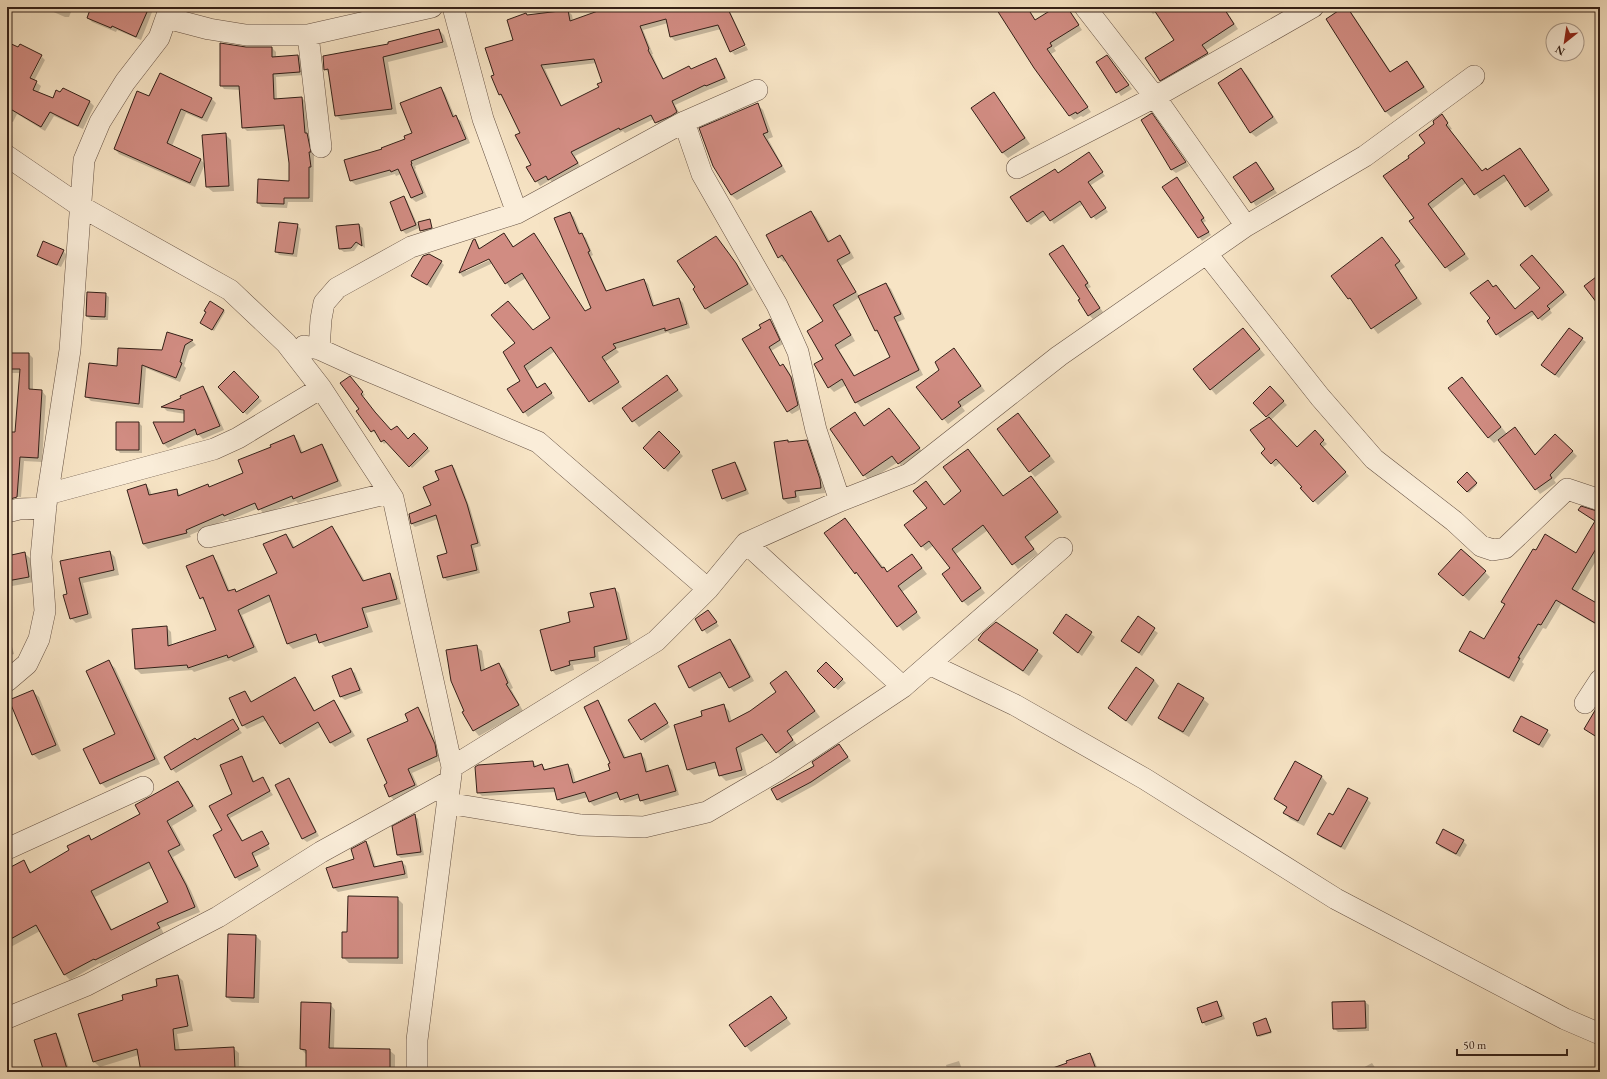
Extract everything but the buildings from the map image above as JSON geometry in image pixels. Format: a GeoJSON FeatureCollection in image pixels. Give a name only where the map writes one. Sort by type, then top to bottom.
{"type":"FeatureCollection","features":[{"type":"Feature","properties":{"kind":"street"},"geometry":{"type":"LineString","coordinates":[[7,681],[27,664],[39,639],[44,611],[41,557],[47,501],[70,350],[84,160],[100,122],[125,82],[159,38],[169,12],[208,28],[246,35],[308,34],[432,7]]}},
{"type":"Feature","properties":{"kind":"street"},"geometry":{"type":"LineString","coordinates":[[453,7],[483,119],[517,213]]}},
{"type":"Feature","properties":{"kind":"street"},"geometry":{"type":"LineString","coordinates":[[1085,7],[1154,97],[1246,226]]}},
{"type":"Feature","properties":{"kind":"street"},"geometry":{"type":"LineString","coordinates":[[1017,168],[1154,97],[1313,7]]}},
{"type":"Feature","properties":{"kind":"street"},"geometry":{"type":"LineString","coordinates":[[308,34],[321,147]]}},
{"type":"Feature","properties":{"kind":"street"},"geometry":{"type":"LineString","coordinates":[[7,1018],[87,985],[218,917],[321,852],[451,774],[656,641],[708,589],[746,543],[840,501],[909,474],[1059,356],[1246,226],[1365,156],[1474,76]]}},
{"type":"Feature","properties":{"kind":"street"},"geometry":{"type":"LineString","coordinates":[[319,349],[321,319],[324,303],[337,288],[411,247],[517,213],[684,122],[757,90]]}},
{"type":"Feature","properties":{"kind":"street"},"geometry":{"type":"LineString","coordinates":[[684,122],[702,174],[778,305],[798,352],[816,430],[840,501]]}},
{"type":"Feature","properties":{"kind":"street"},"geometry":{"type":"LineString","coordinates":[[7,156],[80,206],[230,290],[286,343],[321,388],[393,498],[451,774],[417,1040],[417,1072]]}},
{"type":"Feature","properties":{"kind":"street"},"geometry":{"type":"LineString","coordinates":[[1207,254],[1320,397],[1374,459],[1454,521],[1481,546],[1493,550],[1505,548],[1567,489],[1595,497],[1600,500]]}},
{"type":"Feature","properties":{"kind":"street"},"geometry":{"type":"LineString","coordinates":[[286,343],[319,349],[538,442],[708,589]]}},
{"type":"Feature","properties":{"kind":"street"},"geometry":{"type":"LineString","coordinates":[[7,512],[214,449],[238,438],[321,388]]}},
{"type":"Feature","properties":{"kind":"street"},"geometry":{"type":"LineString","coordinates":[[208,537],[389,493]]}},
{"type":"Feature","properties":{"kind":"street"},"geometry":{"type":"LineString","coordinates":[[746,543],[903,687]]}},
{"type":"Feature","properties":{"kind":"street"},"geometry":{"type":"LineString","coordinates":[[447,803],[589,825],[644,827],[707,812],[777,771],[903,687],[1062,548]]}},
{"type":"Feature","properties":{"kind":"street"},"geometry":{"type":"LineString","coordinates":[[929,664],[1015,705],[1138,775],[1336,899],[1565,1019],[1600,1034]]}},
{"type":"Feature","properties":{"kind":"street"},"geometry":{"type":"LineString","coordinates":[[1585,703],[1600,680]]}},
{"type":"Feature","properties":{"kind":"street"},"geometry":{"type":"LineString","coordinates":[[7,849],[143,787]]}}]}
